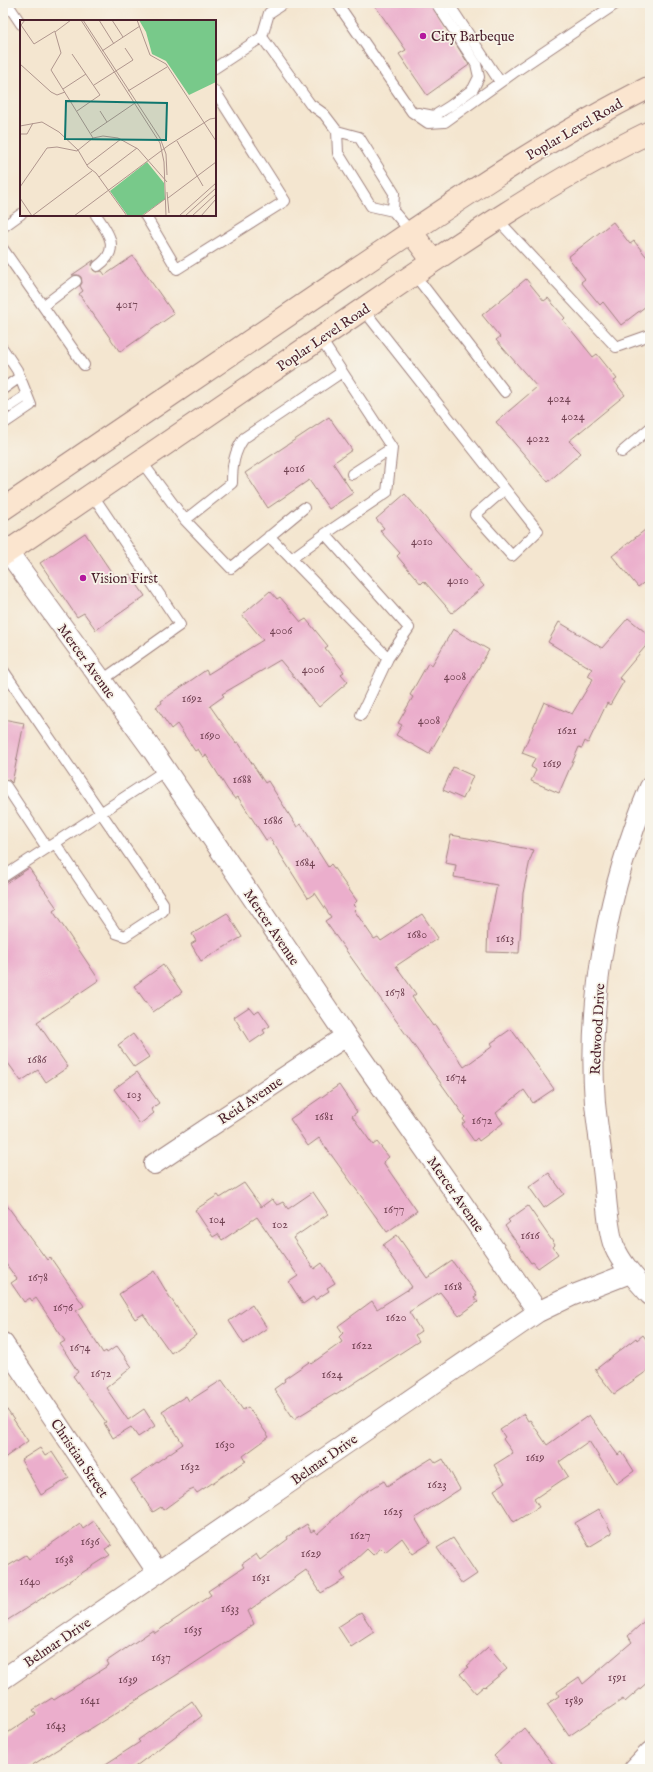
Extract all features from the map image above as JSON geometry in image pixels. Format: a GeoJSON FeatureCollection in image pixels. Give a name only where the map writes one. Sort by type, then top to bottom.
{"type":"FeatureCollection","features":[{"type":"Feature","properties":{"kind":"main road","name":"Poplar Level Road"},"geometry":{"type":"LineString","coordinates":[[3,509],[411,232],[536,150],[613,105],[650,87]]}},
{"type":"Feature","properties":{"kind":"main road","name":"Poplar Level Road"},"geometry":{"type":"LineString","coordinates":[[5,551],[141,461],[433,261],[615,148],[648,136]]}},
{"type":"Feature","properties":{"kind":"main road"},"geometry":{"type":"LineString","coordinates":[[411,232],[433,261]]}},
{"type":"Feature","properties":{"kind":"street","name":"Mercer Avenue"},"geometry":{"type":"LineString","coordinates":[[5,551],[166,770],[346,1036],[538,1312]]}},
{"type":"Feature","properties":{"kind":"street","name":"Redwood Drive"},"geometry":{"type":"LineString","coordinates":[[630,1273],[614,1246],[611,1232],[595,1103],[594,1062],[596,1004],[607,923],[629,841],[649,795]]}},
{"type":"Feature","properties":{"kind":"street","name":"Reid Avenue"},"geometry":{"type":"LineString","coordinates":[[154,1164],[346,1036]]}},
{"type":"Feature","properties":{"kind":"street"},"geometry":{"type":"LineString","coordinates":[[630,1273],[650,1295]]}},
{"type":"Feature","properties":{"kind":"street","name":"Belmar Drive"},"geometry":{"type":"LineString","coordinates":[[3,1679],[538,1312],[571,1296],[630,1273]]}},
{"type":"Feature","properties":{"kind":"street","name":"Christian Street"},"geometry":{"type":"LineString","coordinates":[[3,1343],[158,1573]]}},
{"type":"Feature","properties":{"kind":"street"},"geometry":{"type":"LineString","coordinates":[[634,1769],[650,1752]]}},
{"type":"Feature","properties":{"kind":"lane"},"geometry":{"type":"LineString","coordinates":[[7,3],[20,22]]}},
{"type":"Feature","properties":{"kind":"lane"},"geometry":{"type":"LineString","coordinates":[[216,67],[262,37],[270,13],[284,3]]}},
{"type":"Feature","properties":{"kind":"lane"},"geometry":{"type":"LineString","coordinates":[[337,3],[412,112],[428,123],[445,122],[500,82],[617,3]]}},
{"type":"Feature","properties":{"kind":"lane"},"geometry":{"type":"LineString","coordinates":[[412,112],[434,116],[473,89],[479,77],[476,64],[436,3]]}},
{"type":"Feature","properties":{"kind":"lane"},"geometry":{"type":"LineString","coordinates":[[448,3],[500,82]]}},
{"type":"Feature","properties":{"kind":"lane"},"geometry":{"type":"LineString","coordinates":[[262,37],[310,104],[324,114],[337,131],[338,154],[370,206],[393,211],[411,232]]}},
{"type":"Feature","properties":{"kind":"lane"},"geometry":{"type":"LineString","coordinates":[[146,216],[177,269],[285,201],[216,93]]}},
{"type":"Feature","properties":{"kind":"lane"},"geometry":{"type":"LineString","coordinates":[[337,131],[359,137],[394,192],[393,211]]}},
{"type":"Feature","properties":{"kind":"lane"},"geometry":{"type":"LineString","coordinates":[[3,227],[20,215]]}},
{"type":"Feature","properties":{"kind":"lane"},"geometry":{"type":"LineString","coordinates":[[97,216],[108,231],[112,244],[106,261],[98,266]]}},
{"type":"Feature","properties":{"kind":"lane"},"geometry":{"type":"LineString","coordinates":[[498,220],[616,347],[650,335]]}},
{"type":"Feature","properties":{"kind":"lane"},"geometry":{"type":"LineString","coordinates":[[3,249],[84,365]]}},
{"type":"Feature","properties":{"kind":"lane"},"geometry":{"type":"LineString","coordinates":[[414,274],[505,392]]}},
{"type":"Feature","properties":{"kind":"lane"},"geometry":{"type":"LineString","coordinates":[[43,306],[76,282]]}},
{"type":"Feature","properties":{"kind":"lane"},"geometry":{"type":"LineString","coordinates":[[363,309],[505,489],[538,531],[512,556],[475,515],[505,489]]}},
{"type":"Feature","properties":{"kind":"lane"},"geometry":{"type":"LineString","coordinates":[[291,559],[387,492],[392,448],[320,338]]}},
{"type":"Feature","properties":{"kind":"lane"},"geometry":{"type":"LineString","coordinates":[[3,424],[31,404],[17,370],[4,351]]}},
{"type":"Feature","properties":{"kind":"lane"},"geometry":{"type":"LineString","coordinates":[[185,520],[232,483],[232,467],[237,448],[244,438],[342,372]]}},
{"type":"Feature","properties":{"kind":"lane"},"geometry":{"type":"LineString","coordinates":[[3,389],[20,377]]}},
{"type":"Feature","properties":{"kind":"lane"},"geometry":{"type":"LineString","coordinates":[[9,407],[27,395]]}},
{"type":"Feature","properties":{"kind":"lane"},"geometry":{"type":"LineString","coordinates":[[622,452],[650,428]]}},
{"type":"Feature","properties":{"kind":"lane"},"geometry":{"type":"LineString","coordinates":[[352,474],[392,448]]}},
{"type":"Feature","properties":{"kind":"lane"},"geometry":{"type":"LineString","coordinates":[[141,461],[185,520],[231,568],[304,508]]}},
{"type":"Feature","properties":{"kind":"lane"},"geometry":{"type":"LineString","coordinates":[[92,494],[180,625],[101,681]]}},
{"type":"Feature","properties":{"kind":"lane"},"geometry":{"type":"LineString","coordinates":[[325,534],[409,628],[388,658],[361,715]]}},
{"type":"Feature","properties":{"kind":"lane"},"geometry":{"type":"LineString","coordinates":[[269,536],[388,658]]}},
{"type":"Feature","properties":{"kind":"lane"},"geometry":{"type":"LineString","coordinates":[[3,670],[102,812],[163,903],[163,911],[124,936],[116,933],[6,786],[3,786]]}},
{"type":"Feature","properties":{"kind":"lane"},"geometry":{"type":"LineString","coordinates":[[3,877],[166,770]]}},
{"type":"Feature","properties":{"kind":"building","name":"City Barbeque"},"geometry":{"type":"Polygon","coordinates":[[[373,3],[430,3],[469,65],[427,95],[399,54],[406,50],[373,3]]]}},
{"type":"Feature","properties":{"kind":"building"},"geometry":{"type":"Polygon","coordinates":[[[613,222],[630,244],[634,241],[650,261],[650,303],[621,325],[603,302],[600,305],[581,282],[585,279],[568,257],[613,222]]]}},
{"type":"Feature","properties":{"kind":"building"},"geometry":{"type":"Polygon","coordinates":[[[133,256],[174,314],[120,352],[79,294],[83,291],[80,286],[82,283],[81,277],[78,275],[72,275],[94,260],[92,264],[93,270],[96,272],[102,271],[105,275],[133,256]]]}},
{"type":"Feature","properties":{"kind":"building"},"geometry":{"type":"Polygon","coordinates":[[[526,279],[544,301],[548,298],[565,318],[563,320],[593,357],[597,354],[617,379],[614,381],[625,395],[569,441],[581,453],[548,482],[496,422],[537,387],[496,340],[500,337],[482,315],[526,279]]]}},
{"type":"Feature","properties":{"kind":"building"},"geometry":{"type":"Polygon","coordinates":[[[329,417],[352,450],[333,463],[353,493],[329,509],[309,480],[268,508],[245,473],[329,417]]]}},
{"type":"Feature","properties":{"kind":"building"},"geometry":{"type":"Polygon","coordinates":[[[405,494],[484,586],[452,613],[424,581],[421,584],[397,556],[400,553],[380,531],[384,528],[376,519],[405,494]]]}},
{"type":"Feature","properties":{"kind":"building"},"geometry":{"type":"Polygon","coordinates":[[[650,526],[650,578],[638,587],[612,556],[650,526]]]}},
{"type":"Feature","properties":{"kind":"building","name":"Vision First"},"geometry":{"type":"Polygon","coordinates":[[[85,533],[118,582],[130,574],[145,596],[96,630],[84,613],[77,617],[40,563],[85,533]]]}},
{"type":"Feature","properties":{"kind":"building"},"geometry":{"type":"Polygon","coordinates":[[[270,591],[277,599],[280,597],[301,622],[306,619],[328,646],[325,648],[344,672],[341,674],[348,682],[319,707],[280,660],[222,694],[224,696],[210,706],[236,743],[238,742],[265,783],[268,781],[297,827],[301,824],[328,867],[331,864],[357,901],[353,905],[356,908],[354,910],[374,939],[378,937],[381,941],[422,914],[438,938],[396,966],[416,994],[412,997],[433,1026],[435,1025],[464,1067],[493,1046],[491,1043],[511,1029],[554,1089],[533,1103],[524,1090],[496,1113],[503,1123],[479,1141],[477,1138],[474,1141],[462,1124],[465,1122],[463,1119],[465,1117],[325,921],[331,917],[315,893],[308,898],[270,838],[266,840],[238,797],[235,799],[228,790],[206,755],[203,757],[198,749],[195,751],[177,724],[171,729],[156,707],[162,703],[161,701],[206,670],[208,674],[263,640],[242,615],[270,591]]]}},
{"type":"Feature","properties":{"kind":"building"},"geometry":{"type":"Polygon","coordinates":[[[628,618],[650,636],[650,641],[619,678],[624,681],[610,705],[607,703],[588,743],[585,741],[582,748],[579,747],[559,793],[531,781],[536,770],[531,767],[535,758],[522,753],[544,702],[572,714],[593,679],[588,676],[592,669],[548,642],[559,622],[602,648],[628,618]]]}},
{"type":"Feature","properties":{"kind":"building"},"geometry":{"type":"Polygon","coordinates":[[[453,629],[489,650],[429,754],[396,735],[402,725],[398,723],[413,697],[410,695],[428,663],[432,665],[453,629]]]}},
{"type":"Feature","properties":{"kind":"building"},"geometry":{"type":"Polygon","coordinates":[[[3,719],[24,723],[12,783],[9,780],[3,780],[3,719]]]}},
{"type":"Feature","properties":{"kind":"building"},"geometry":{"type":"Polygon","coordinates":[[[453,767],[473,776],[463,799],[443,790],[453,767]]]}},
{"type":"Feature","properties":{"kind":"building"},"geometry":{"type":"Polygon","coordinates":[[[451,835],[534,850],[530,860],[523,893],[519,953],[487,952],[488,924],[497,885],[454,877],[456,865],[445,863],[451,835]]]}},
{"type":"Feature","properties":{"kind":"building"},"geometry":{"type":"Polygon","coordinates":[[[29,868],[57,908],[53,911],[99,980],[37,1022],[68,1067],[46,1082],[38,1070],[21,1081],[3,1056],[3,885],[29,868]]]}},
{"type":"Feature","properties":{"kind":"building"},"geometry":{"type":"Polygon","coordinates":[[[227,913],[242,937],[201,961],[191,944],[196,941],[192,934],[227,913]]]}},
{"type":"Feature","properties":{"kind":"building"},"geometry":{"type":"Polygon","coordinates":[[[163,965],[182,992],[153,1012],[134,986],[163,965]]]}},
{"type":"Feature","properties":{"kind":"building"},"geometry":{"type":"Polygon","coordinates":[[[249,1007],[254,1013],[259,1010],[270,1026],[263,1030],[265,1033],[250,1043],[234,1017],[249,1007]]]}},
{"type":"Feature","properties":{"kind":"building"},"geometry":{"type":"Polygon","coordinates":[[[133,1034],[149,1057],[134,1067],[118,1045],[133,1034]]]}},
{"type":"Feature","properties":{"kind":"building"},"geometry":{"type":"Polygon","coordinates":[[[137,1072],[159,1103],[151,1109],[154,1113],[140,1124],[114,1089],[137,1072]]]}},
{"type":"Feature","properties":{"kind":"building"},"geometry":{"type":"Polygon","coordinates":[[[339,1085],[357,1112],[352,1116],[373,1145],[377,1142],[389,1157],[383,1162],[417,1211],[387,1232],[319,1138],[308,1146],[290,1119],[339,1085]]]}},
{"type":"Feature","properties":{"kind":"building"},"geometry":{"type":"Polygon","coordinates":[[[549,1173],[564,1194],[544,1208],[529,1187],[549,1173]]]}},
{"type":"Feature","properties":{"kind":"building"},"geometry":{"type":"Polygon","coordinates":[[[244,1183],[261,1207],[272,1199],[277,1205],[283,1202],[288,1209],[313,1192],[328,1214],[293,1238],[314,1269],[322,1263],[335,1283],[327,1288],[329,1291],[315,1300],[313,1297],[303,1304],[289,1282],[298,1276],[257,1217],[222,1240],[218,1234],[213,1237],[195,1210],[218,1195],[220,1198],[244,1183]]]}},
{"type":"Feature","properties":{"kind":"building"},"geometry":{"type":"Polygon","coordinates":[[[3,1200],[47,1260],[50,1257],[84,1306],[76,1311],[103,1353],[106,1351],[107,1353],[117,1346],[132,1367],[106,1388],[128,1420],[144,1409],[155,1426],[138,1437],[131,1427],[113,1438],[104,1423],[106,1422],[73,1376],[78,1372],[60,1344],[65,1341],[36,1298],[32,1301],[30,1298],[24,1302],[11,1283],[17,1279],[3,1260],[3,1200]]]}},
{"type":"Feature","properties":{"kind":"building"},"geometry":{"type":"Polygon","coordinates":[[[528,1206],[555,1245],[553,1247],[558,1254],[538,1268],[533,1262],[531,1263],[505,1226],[510,1222],[508,1220],[528,1206]]]}},
{"type":"Feature","properties":{"kind":"building"},"geometry":{"type":"Polygon","coordinates":[[[397,1235],[427,1278],[452,1261],[477,1295],[474,1297],[478,1302],[459,1316],[440,1292],[409,1312],[421,1331],[415,1335],[419,1341],[336,1395],[335,1394],[294,1419],[274,1389],[285,1381],[284,1379],[309,1362],[311,1364],[342,1342],[339,1337],[343,1333],[338,1326],[372,1301],[377,1309],[412,1287],[383,1245],[397,1235]]]}},
{"type":"Feature","properties":{"kind":"building"},"geometry":{"type":"Polygon","coordinates":[[[154,1271],[196,1335],[171,1353],[143,1314],[135,1319],[119,1294],[154,1271]]]}},
{"type":"Feature","properties":{"kind":"building"},"geometry":{"type":"Polygon","coordinates":[[[252,1305],[267,1328],[244,1344],[229,1321],[252,1305]]]}},
{"type":"Feature","properties":{"kind":"building"},"geometry":{"type":"Polygon","coordinates":[[[643,1335],[650,1345],[650,1369],[614,1394],[595,1370],[636,1338],[637,1340],[643,1335]]]}},
{"type":"Feature","properties":{"kind":"building"},"geometry":{"type":"Polygon","coordinates":[[[222,1380],[243,1410],[248,1407],[269,1437],[243,1456],[246,1461],[197,1493],[194,1489],[189,1491],[163,1510],[161,1507],[153,1512],[131,1480],[183,1444],[162,1411],[186,1396],[189,1401],[222,1380]]]}},
{"type":"Feature","properties":{"kind":"building"},"geometry":{"type":"Polygon","coordinates":[[[3,1404],[28,1441],[3,1459],[3,1404]]]}},
{"type":"Feature","properties":{"kind":"building"},"geometry":{"type":"Polygon","coordinates":[[[524,1414],[528,1421],[530,1420],[547,1445],[589,1415],[618,1455],[622,1452],[634,1471],[616,1484],[589,1441],[559,1462],[568,1476],[534,1499],[539,1507],[514,1522],[494,1490],[505,1483],[494,1465],[513,1453],[503,1439],[505,1437],[500,1430],[524,1414]]]}},
{"type":"Feature","properties":{"kind":"building"},"geometry":{"type":"Polygon","coordinates":[[[40,1448],[45,1456],[52,1452],[69,1478],[41,1495],[21,1460],[40,1448]]]}},
{"type":"Feature","properties":{"kind":"building"},"geometry":{"type":"Polygon","coordinates":[[[432,1458],[436,1463],[443,1459],[460,1489],[415,1518],[430,1543],[413,1554],[402,1538],[385,1552],[381,1548],[373,1555],[367,1549],[341,1573],[345,1579],[321,1593],[306,1570],[248,1611],[254,1624],[175,1676],[26,1769],[3,1769],[3,1736],[36,1714],[33,1710],[52,1698],[54,1700],[109,1665],[107,1661],[153,1630],[155,1633],[211,1595],[208,1591],[244,1567],[242,1564],[256,1554],[260,1560],[288,1539],[287,1537],[307,1524],[311,1532],[314,1530],[317,1534],[358,1497],[384,1481],[387,1486],[432,1458]]]}},
{"type":"Feature","properties":{"kind":"building"},"geometry":{"type":"Polygon","coordinates":[[[599,1509],[612,1533],[589,1547],[575,1523],[599,1509]]]}},
{"type":"Feature","properties":{"kind":"building"},"geometry":{"type":"Polygon","coordinates":[[[94,1521],[112,1545],[105,1549],[110,1555],[3,1623],[3,1569],[26,1555],[29,1559],[80,1524],[83,1529],[94,1521]]]}},
{"type":"Feature","properties":{"kind":"building"},"geometry":{"type":"Polygon","coordinates":[[[453,1538],[477,1574],[462,1584],[437,1548],[453,1538]]]}},
{"type":"Feature","properties":{"kind":"building"},"geometry":{"type":"Polygon","coordinates":[[[361,1612],[374,1632],[351,1647],[338,1627],[361,1612]]]}},
{"type":"Feature","properties":{"kind":"building"},"geometry":{"type":"Polygon","coordinates":[[[650,1616],[650,1680],[625,1702],[623,1699],[569,1736],[547,1704],[559,1696],[557,1692],[579,1677],[583,1684],[632,1642],[628,1636],[650,1616]]]}},
{"type":"Feature","properties":{"kind":"building"},"geometry":{"type":"Polygon","coordinates":[[[488,1647],[507,1669],[476,1693],[460,1674],[469,1667],[467,1666],[488,1647]]]}},
{"type":"Feature","properties":{"kind":"building"},"geometry":{"type":"Polygon","coordinates":[[[192,1701],[202,1716],[132,1769],[98,1769],[140,1742],[138,1740],[192,1701]]]}},
{"type":"Feature","properties":{"kind":"building"},"geometry":{"type":"Polygon","coordinates":[[[524,1728],[557,1769],[506,1769],[494,1756],[524,1728]]]}},
{"type":"Feature","properties":{"kind":"place","name":"City Barbeque"},"geometry":{"type":"Point","coordinates":[423,36]}},
{"type":"Feature","properties":{"kind":"place","name":"Vision First"},"geometry":{"type":"Point","coordinates":[83,578]}}]}
